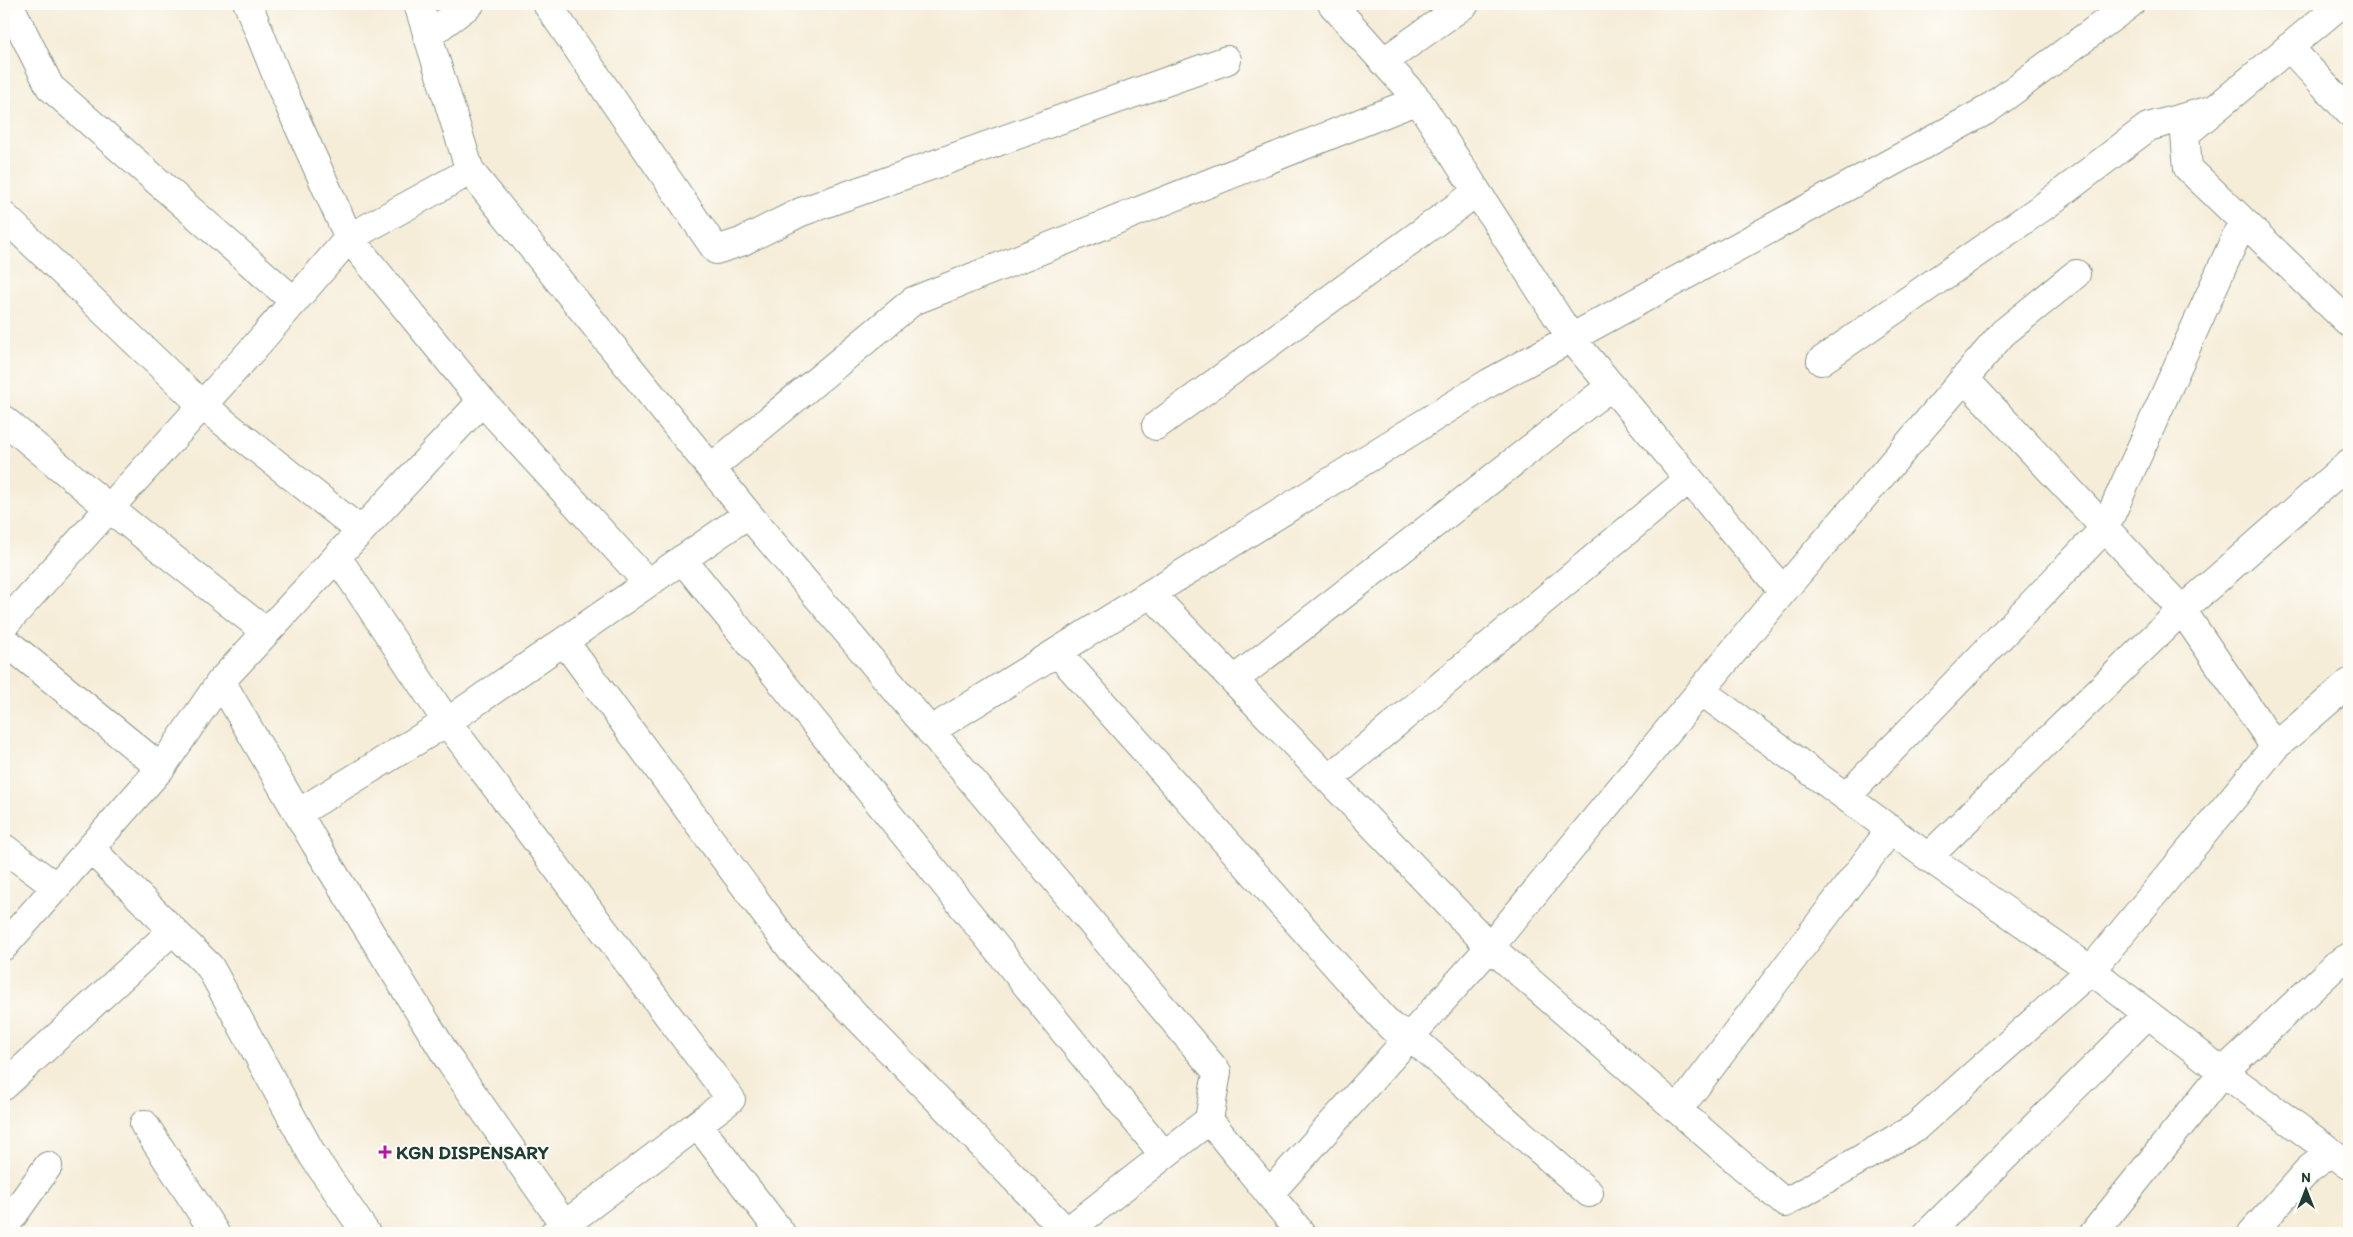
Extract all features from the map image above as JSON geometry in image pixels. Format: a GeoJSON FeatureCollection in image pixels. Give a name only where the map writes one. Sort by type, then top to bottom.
{"type":"FeatureCollection","features":[{"type":"Feature","properties":{"kind":"street"},"geometry":{"type":"LineString","coordinates":[[9,4],[50,87],[294,301]]}},
{"type":"Feature","properties":{"kind":"street"},"geometry":{"type":"LineString","coordinates":[[248,4],[282,89],[349,238],[482,401],[648,583]]}},
{"type":"Feature","properties":{"kind":"street"},"geometry":{"type":"LineString","coordinates":[[418,4],[470,171],[748,514],[1217,1072],[1209,1120],[1066,1232],[792,950],[564,641]]}},
{"type":"Feature","properties":{"kind":"street"},"geometry":{"type":"LineString","coordinates":[[427,36],[470,4]]}},
{"type":"Feature","properties":{"kind":"street"},"geometry":{"type":"LineString","coordinates":[[547,4],[716,250],[741,242],[801,212],[1227,60]]}},
{"type":"Feature","properties":{"kind":"street"},"geometry":{"type":"LineString","coordinates":[[1332,4],[1418,100],[1571,338],[1783,591]]}},
{"type":"Feature","properties":{"kind":"street"},"geometry":{"type":"LineString","coordinates":[[1383,62],[1466,4]]}},
{"type":"Feature","properties":{"kind":"street"},"geometry":{"type":"LineString","coordinates":[[2341,4],[2185,134],[2188,168],[2349,323]]}},
{"type":"Feature","properties":{"kind":"street"},"geometry":{"type":"LineString","coordinates":[[930,731],[1489,384],[1987,110],[2117,8]]}},
{"type":"Feature","properties":{"kind":"street"},"geometry":{"type":"LineString","coordinates":[[2289,47],[2349,112]]}},
{"type":"Feature","properties":{"kind":"street"},"geometry":{"type":"LineString","coordinates":[[711,468],[913,301],[1418,100]]}},
{"type":"Feature","properties":{"kind":"street"},"geometry":{"type":"LineString","coordinates":[[1821,362],[2048,204],[2148,128],[2215,109]]}},
{"type":"Feature","properties":{"kind":"street"},"geometry":{"type":"LineString","coordinates":[[4,625],[202,406],[349,238],[470,171]]}},
{"type":"Feature","properties":{"kind":"street"},"geometry":{"type":"LineString","coordinates":[[1156,426],[1477,192]]}},
{"type":"Feature","properties":{"kind":"street"},"geometry":{"type":"LineString","coordinates":[[4,216],[202,406],[360,531]]}},
{"type":"Feature","properties":{"kind":"street"},"geometry":{"type":"LineString","coordinates":[[1846,797],[2105,528],[2243,221]]}},
{"type":"Feature","properties":{"kind":"street"},"geometry":{"type":"LineString","coordinates":[[1269,1194],[1490,947],[1783,591],[2003,333],[2076,274]]}},
{"type":"Feature","properties":{"kind":"street"},"geometry":{"type":"LineString","coordinates":[[1964,378],[2182,610],[2275,747]]}},
{"type":"Feature","properties":{"kind":"street"},"geometry":{"type":"LineString","coordinates":[[1234,680],[1611,386]]}},
{"type":"Feature","properties":{"kind":"street"},"geometry":{"type":"LineString","coordinates":[[4,946],[161,768],[222,681],[482,401]]}},
{"type":"Feature","properties":{"kind":"street"},"geometry":{"type":"LineString","coordinates":[[4,420],[109,508],[266,632]]}},
{"type":"Feature","properties":{"kind":"street"},"geometry":{"type":"LineString","coordinates":[[1928,857],[2182,610],[2349,463]]}},
{"type":"Feature","properties":{"kind":"street"},"geometry":{"type":"LineString","coordinates":[[1329,778],[1689,479]]}},
{"type":"Feature","properties":{"kind":"street"},"geometry":{"type":"LineString","coordinates":[[298,813],[447,722],[748,514]]}},
{"type":"Feature","properties":{"kind":"street"},"geometry":{"type":"LineString","coordinates":[[222,681],[298,813],[451,1063],[563,1231],[731,1099],[447,722],[337,557]]}},
{"type":"Feature","properties":{"kind":"street"},"geometry":{"type":"LineString","coordinates":[[682,559],[1164,1156]]}},
{"type":"Feature","properties":{"kind":"street"},"geometry":{"type":"LineString","coordinates":[[1151,594],[1490,947],[1785,1203],[1916,1127],[2091,970],[2275,747],[2349,683]]}},
{"type":"Feature","properties":{"kind":"street"},"geometry":{"type":"LineString","coordinates":[[4,640],[161,768]]}},
{"type":"Feature","properties":{"kind":"street"},"geometry":{"type":"LineString","coordinates":[[1057,652],[1391,1027],[1410,1036],[1589,1193]]}},
{"type":"Feature","properties":{"kind":"street"},"geometry":{"type":"LineString","coordinates":[[1702,691],[1928,857],[2091,970],[2222,1072],[2340,1158]]}},
{"type":"Feature","properties":{"kind":"street"},"geometry":{"type":"LineString","coordinates":[[1678,1110],[1891,829]]}},
{"type":"Feature","properties":{"kind":"street"},"geometry":{"type":"LineString","coordinates":[[4,848],[56,887]]}},
{"type":"Feature","properties":{"kind":"street"},"geometry":{"type":"LineString","coordinates":[[90,848],[210,967],[313,1156],[366,1233]]}},
{"type":"Feature","properties":{"kind":"street"},"geometry":{"type":"LineString","coordinates":[[4,1086],[172,930]]}},
{"type":"Feature","properties":{"kind":"street"},"geometry":{"type":"LineString","coordinates":[[2094,1233],[2222,1072],[2336,965],[2349,957]]}},
{"type":"Feature","properties":{"kind":"street"},"geometry":{"type":"LineString","coordinates":[[1928,1233],[2148,1014]]}},
{"type":"Feature","properties":{"kind":"street"},"geometry":{"type":"LineString","coordinates":[[1209,1120],[1301,1233]]}},
{"type":"Feature","properties":{"kind":"street"},"geometry":{"type":"LineString","coordinates":[[144,1124],[215,1233]]}},
{"type":"Feature","properties":{"kind":"street"},"geometry":{"type":"LineString","coordinates":[[698,1125],[781,1233]]}},
{"type":"Feature","properties":{"kind":"street"},"geometry":{"type":"LineString","coordinates":[[2252,1233],[2308,1170],[2340,1158]]}},
{"type":"Feature","properties":{"kind":"street"},"geometry":{"type":"LineString","coordinates":[[4,1228],[48,1166]]}},
{"type":"Feature","properties":{"kind":"place","name":"KGN DISPENSARY"},"geometry":{"type":"Point","coordinates":[385,1152]}}]}
